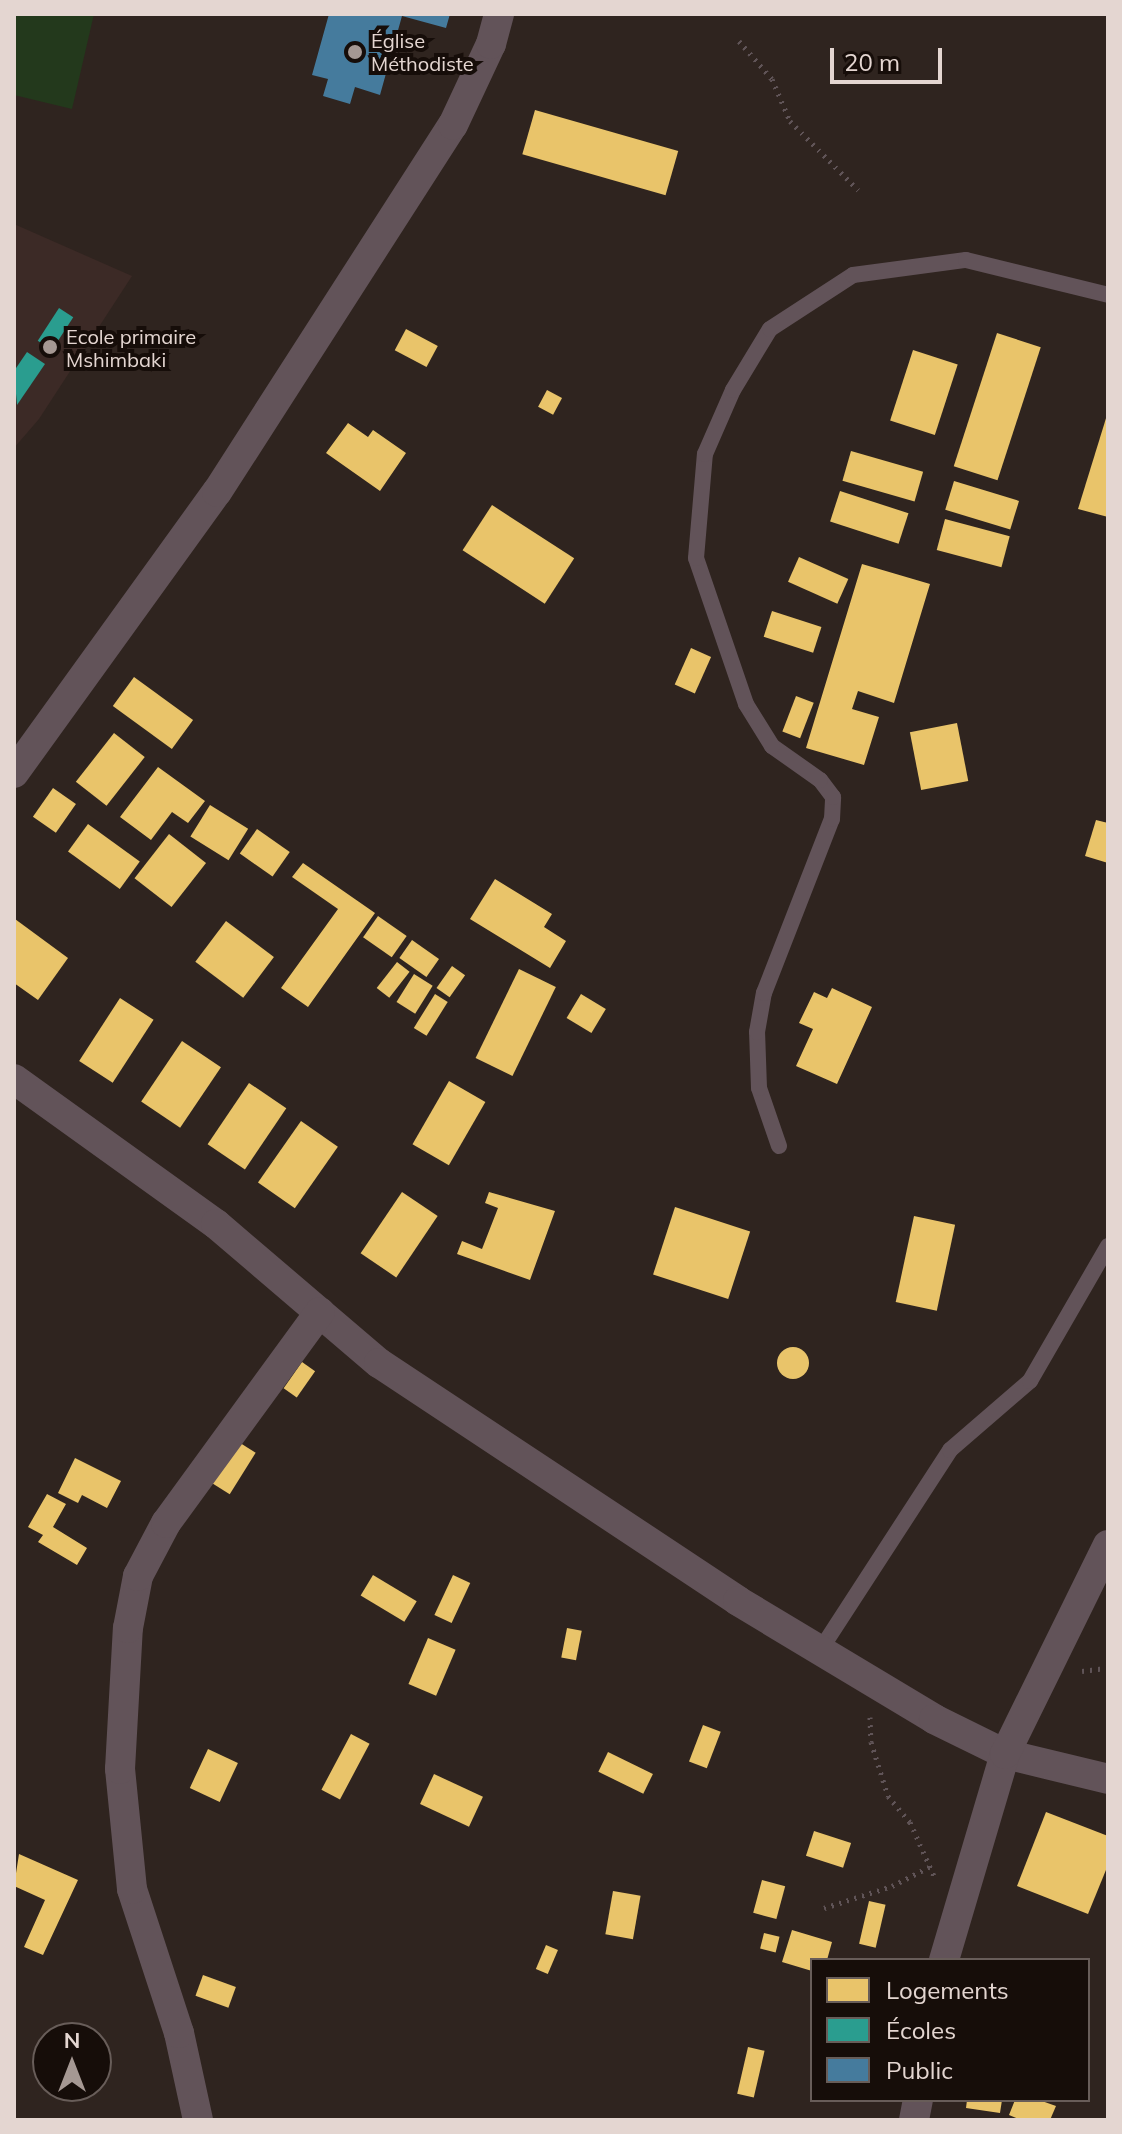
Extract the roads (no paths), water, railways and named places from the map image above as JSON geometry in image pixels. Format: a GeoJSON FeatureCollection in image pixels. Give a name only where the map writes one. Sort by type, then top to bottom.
{"type":"FeatureCollection","features":[{"type":"Feature","properties":{"kind":"street"},"geometry":{"type":"LineString","coordinates":[[14,773],[217,492],[453,125],[499,14]]}},
{"type":"Feature","properties":{"kind":"street"},"geometry":{"type":"LineString","coordinates":[[14,1079],[216,1224],[379,1363],[819,1652],[1005,1754],[1108,1779]]}},
{"type":"Feature","properties":{"kind":"street"},"geometry":{"type":"LineString","coordinates":[[198,2120],[179,2033],[132,1889],[120,1769],[128,1628],[138,1576],[166,1523],[320,1312]]}},
{"type":"Feature","properties":{"kind":"street"},"geometry":{"type":"LineString","coordinates":[[944,1958],[1005,1754],[1108,1545]]}},
{"type":"Feature","properties":{"kind":"lane"},"geometry":{"type":"LineString","coordinates":[[779,1146],[759,1088],[757,1032],[764,993],[832,819],[833,797],[820,780],[772,746],[746,704],[696,558],[705,454],[733,390],[770,329],[853,275],[966,260],[1108,295]]}},
{"type":"Feature","properties":{"kind":"lane"},"geometry":{"type":"LineString","coordinates":[[819,1652],[950,1450],[1030,1381],[1108,1246]]}},
{"type":"Feature","properties":{"kind":"place","name":"Église Méthodiste"},"geometry":{"type":"Point","coordinates":[355,52]}},
{"type":"Feature","properties":{"kind":"place","name":"Ecole primaire Mshimbaki"},"geometry":{"type":"Point","coordinates":[50,347]}}]}
